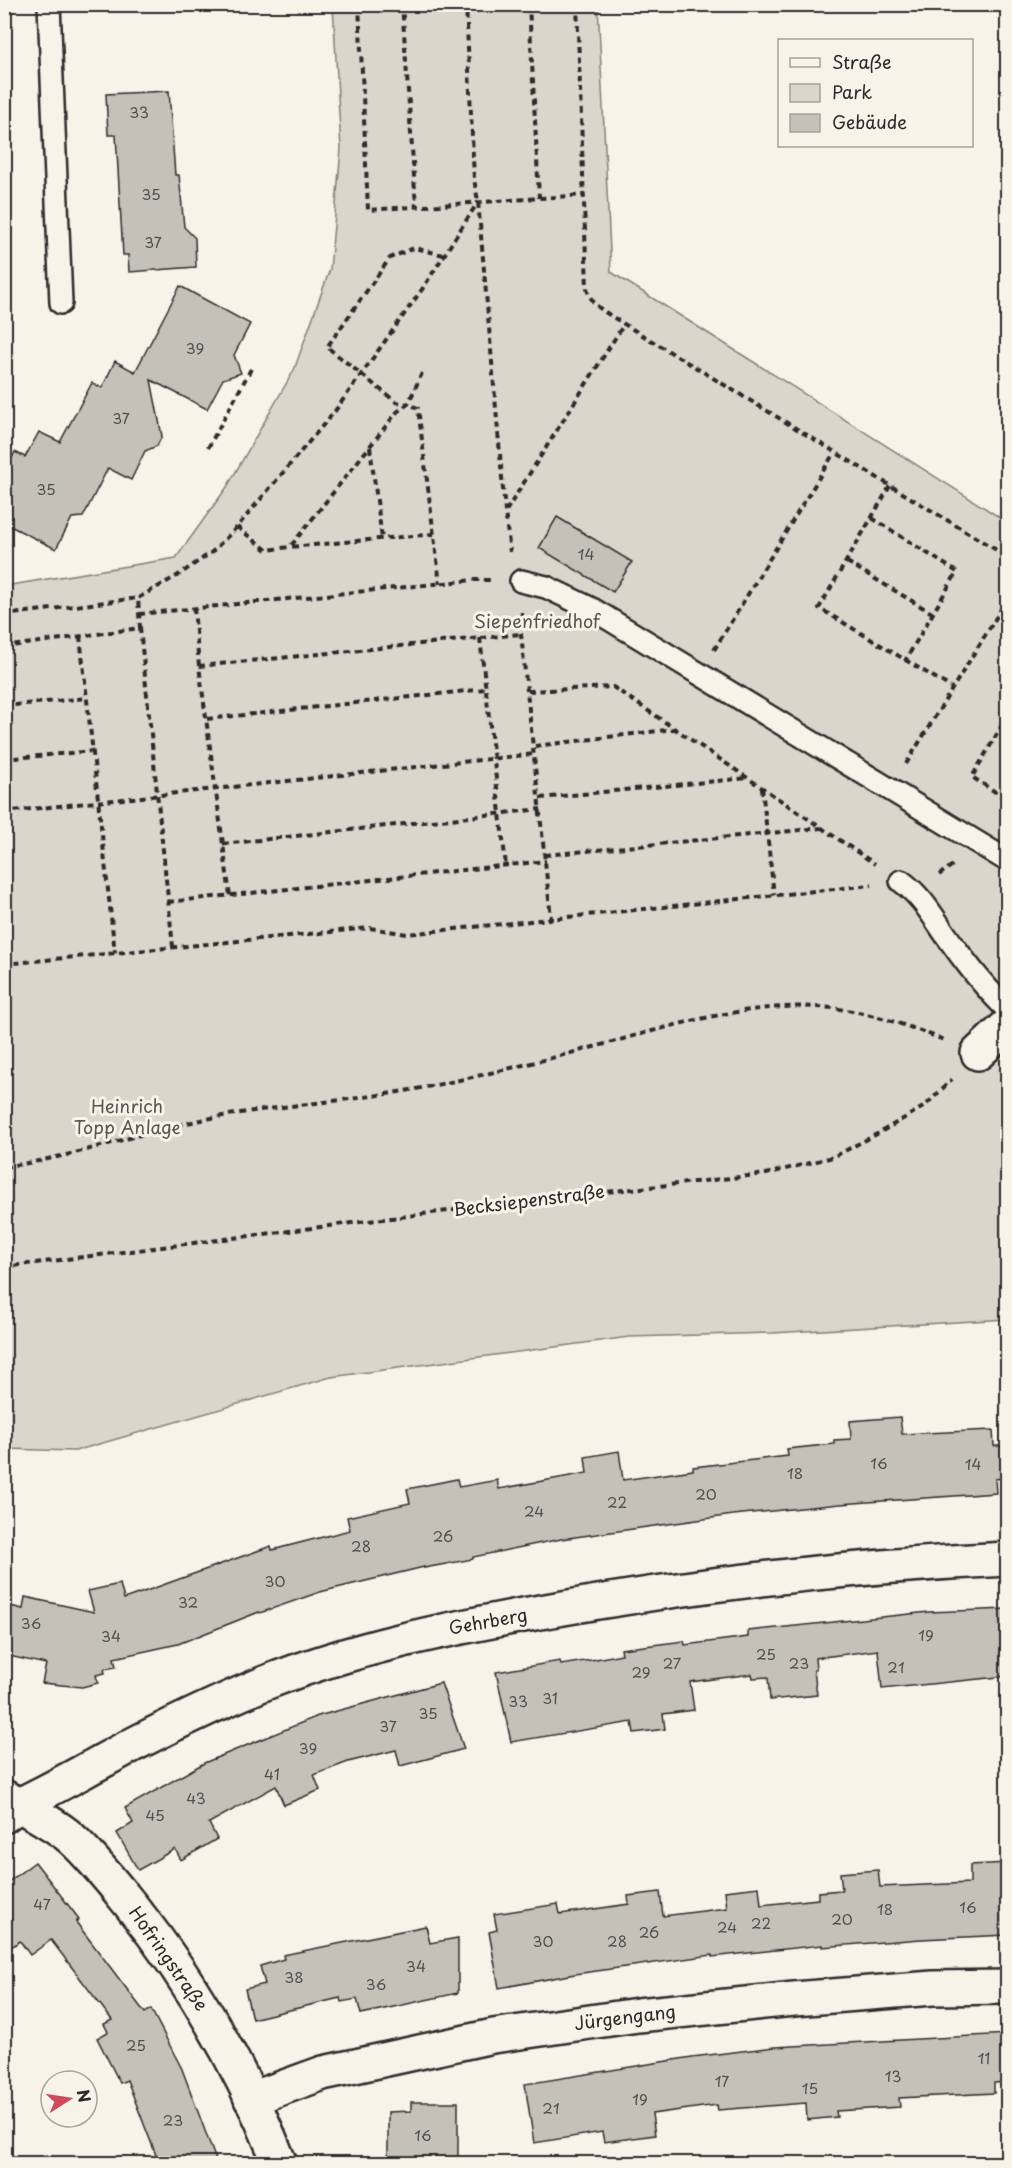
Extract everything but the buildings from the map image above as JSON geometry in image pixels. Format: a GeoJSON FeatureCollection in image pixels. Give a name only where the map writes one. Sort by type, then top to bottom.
{"type":"FeatureCollection","features":[{"type":"Feature","properties":{"kind":"street"},"geometry":{"type":"LineString","coordinates":[[978,1053],[1008,1025]]}},
{"type":"Feature","properties":{"kind":"street","name":"Gehrberg"},"geometry":{"type":"LineString","coordinates":[[9,1806],[182,1720],[266,1683],[351,1653],[440,1631],[655,1592],[912,1563],[1008,1559]]}},
{"type":"Feature","properties":{"kind":"street","name":"Hofringstraße"},"geometry":{"type":"LineString","coordinates":[[9,1806],[70,1837],[113,1883],[159,1941],[195,1993],[251,2099],[279,2163]]}},
{"type":"Feature","properties":{"kind":"street","name":"Jürgengang"},"geometry":{"type":"LineString","coordinates":[[251,2099],[323,2073],[493,2036],[639,2015],[782,2001],[933,1988],[1008,1987]]}},
{"type":"Feature","properties":{"kind":"lane"},"geometry":{"type":"LineString","coordinates":[[49,4],[61,303]]}},
{"type":"Feature","properties":{"kind":"lane"},"geometry":{"type":"LineString","coordinates":[[521,581],[546,587],[585,605],[1008,861]]}},
{"type":"Feature","properties":{"kind":"lane"},"geometry":{"type":"LineString","coordinates":[[901,881],[916,893],[983,984],[1008,1010]]}},
{"type":"Feature","properties":{"kind":"path"},"geometry":{"type":"LineString","coordinates":[[359,4],[368,210],[584,195]]}},
{"type":"Feature","properties":{"kind":"path"},"geometry":{"type":"LineString","coordinates":[[402,4],[416,206]]}},
{"type":"Feature","properties":{"kind":"path"},"geometry":{"type":"LineString","coordinates":[[466,4],[474,179],[478,201],[505,512],[509,546],[521,581],[521,634],[535,746],[551,918]]}},
{"type":"Feature","properties":{"kind":"path"},"geometry":{"type":"LineString","coordinates":[[530,4],[539,198]]}},
{"type":"Feature","properties":{"kind":"path"},"geometry":{"type":"LineString","coordinates":[[577,4],[589,297],[594,304],[834,453],[1008,557]]}},
{"type":"Feature","properties":{"kind":"path"},"geometry":{"type":"LineString","coordinates":[[4,615],[138,597],[177,576],[212,552],[237,527],[335,411],[444,255],[478,201]]}},
{"type":"Feature","properties":{"kind":"path"},"geometry":{"type":"LineString","coordinates":[[440,584],[418,408],[396,402],[327,347],[390,258],[414,248],[444,255]]}},
{"type":"Feature","properties":{"kind":"path"},"geometry":{"type":"LineString","coordinates":[[505,512],[624,324]]}},
{"type":"Feature","properties":{"kind":"path"},"geometry":{"type":"LineString","coordinates":[[208,448],[252,367]]}},
{"type":"Feature","properties":{"kind":"path"},"geometry":{"type":"LineString","coordinates":[[290,547],[397,412],[408,404],[422,373]]}},
{"type":"Feature","properties":{"kind":"path"},"geometry":{"type":"LineString","coordinates":[[370,446],[382,539]]}},
{"type":"Feature","properties":{"kind":"path"},"geometry":{"type":"LineString","coordinates":[[700,674],[834,453]]}},
{"type":"Feature","properties":{"kind":"path"},"geometry":{"type":"LineString","coordinates":[[890,486],[819,608],[952,688]]}},
{"type":"Feature","properties":{"kind":"path"},"geometry":{"type":"LineString","coordinates":[[872,518],[957,572],[905,661]]}},
{"type":"Feature","properties":{"kind":"path"},"geometry":{"type":"LineString","coordinates":[[237,527],[267,550],[434,534]]}},
{"type":"Feature","properties":{"kind":"path"},"geometry":{"type":"LineString","coordinates":[[847,562],[933,613]]}},
{"type":"Feature","properties":{"kind":"path"},"geometry":{"type":"LineString","coordinates":[[139,614],[474,580],[521,581]]}},
{"type":"Feature","properties":{"kind":"path"},"geometry":{"type":"LineString","coordinates":[[138,597],[173,947]]}},
{"type":"Feature","properties":{"kind":"path"},"geometry":{"type":"LineString","coordinates":[[890,790],[1008,598]]}},
{"type":"Feature","properties":{"kind":"path"},"geometry":{"type":"LineString","coordinates":[[194,608],[230,896]]}},
{"type":"Feature","properties":{"kind":"path"},"geometry":{"type":"LineString","coordinates":[[4,646],[140,628]]}},
{"type":"Feature","properties":{"kind":"path"},"geometry":{"type":"LineString","coordinates":[[200,666],[521,634]]}},
{"type":"Feature","properties":{"kind":"path"},"geometry":{"type":"LineString","coordinates":[[80,636],[115,953]]}},
{"type":"Feature","properties":{"kind":"path"},"geometry":{"type":"LineString","coordinates":[[480,638],[506,866]]}},
{"type":"Feature","properties":{"kind":"path"},"geometry":{"type":"LineString","coordinates":[[528,691],[613,687],[901,881]]}},
{"type":"Feature","properties":{"kind":"path"},"geometry":{"type":"LineString","coordinates":[[207,719],[485,688]]}},
{"type":"Feature","properties":{"kind":"path"},"geometry":{"type":"LineString","coordinates":[[4,706],[87,698]]}},
{"type":"Feature","properties":{"kind":"path"},"geometry":{"type":"LineString","coordinates":[[1008,715],[972,777],[1008,800]]}},
{"type":"Feature","properties":{"kind":"path"},"geometry":{"type":"LineString","coordinates":[[535,746],[674,729]]}},
{"type":"Feature","properties":{"kind":"path"},"geometry":{"type":"LineString","coordinates":[[4,759],[93,751]]}},
{"type":"Feature","properties":{"kind":"path"},"geometry":{"type":"LineString","coordinates":[[4,813],[535,754]]}},
{"type":"Feature","properties":{"kind":"path"},"geometry":{"type":"LineString","coordinates":[[540,798],[748,778]]}},
{"type":"Feature","properties":{"kind":"path"},"geometry":{"type":"LineString","coordinates":[[762,788],[774,895]]}},
{"type":"Feature","properties":{"kind":"path"},"geometry":{"type":"LineString","coordinates":[[223,844],[541,809]]}},
{"type":"Feature","properties":{"kind":"path"},"geometry":{"type":"LineString","coordinates":[[545,855],[821,828]]}},
{"type":"Feature","properties":{"kind":"path"},"geometry":{"type":"LineString","coordinates":[[4,964],[370,928],[407,934],[901,881],[938,876],[945,872],[972,840]]}},
{"type":"Feature","properties":{"kind":"path"},"geometry":{"type":"LineString","coordinates":[[168,902],[546,861]]}},
{"type":"Feature","properties":{"kind":"path"},"geometry":{"type":"LineString","coordinates":[[4,1167],[56,1158],[196,1121],[278,1107],[359,1099],[434,1086],[565,1055],[678,1024],[761,1009],[818,1007],[867,1013],[890,1019],[978,1053]]}},
{"type":"Feature","properties":{"kind":"path","name":"Becksiepenstraße"},"geometry":{"type":"LineString","coordinates":[[4,1267],[534,1200],[766,1174],[833,1157],[879,1133],[925,1106],[978,1053]]}},
{"type":"Feature","properties":{"kind":"green space","name":"Siepenfriedhof"},"geometry":{"type":"Polygon","coordinates":[[[333,5],[598,5],[611,272],[1007,522],[1007,1319],[772,1333],[629,1337],[331,1377],[75,1451],[5,1449],[5,586],[176,558],[227,487],[294,370],[330,269],[341,149],[333,5]]]}},
{"type":"Feature","properties":{"kind":"park label","name":"Heinrich Topp Anlage"},"geometry":{"type":"Point","coordinates":[127,1117]}}]}
